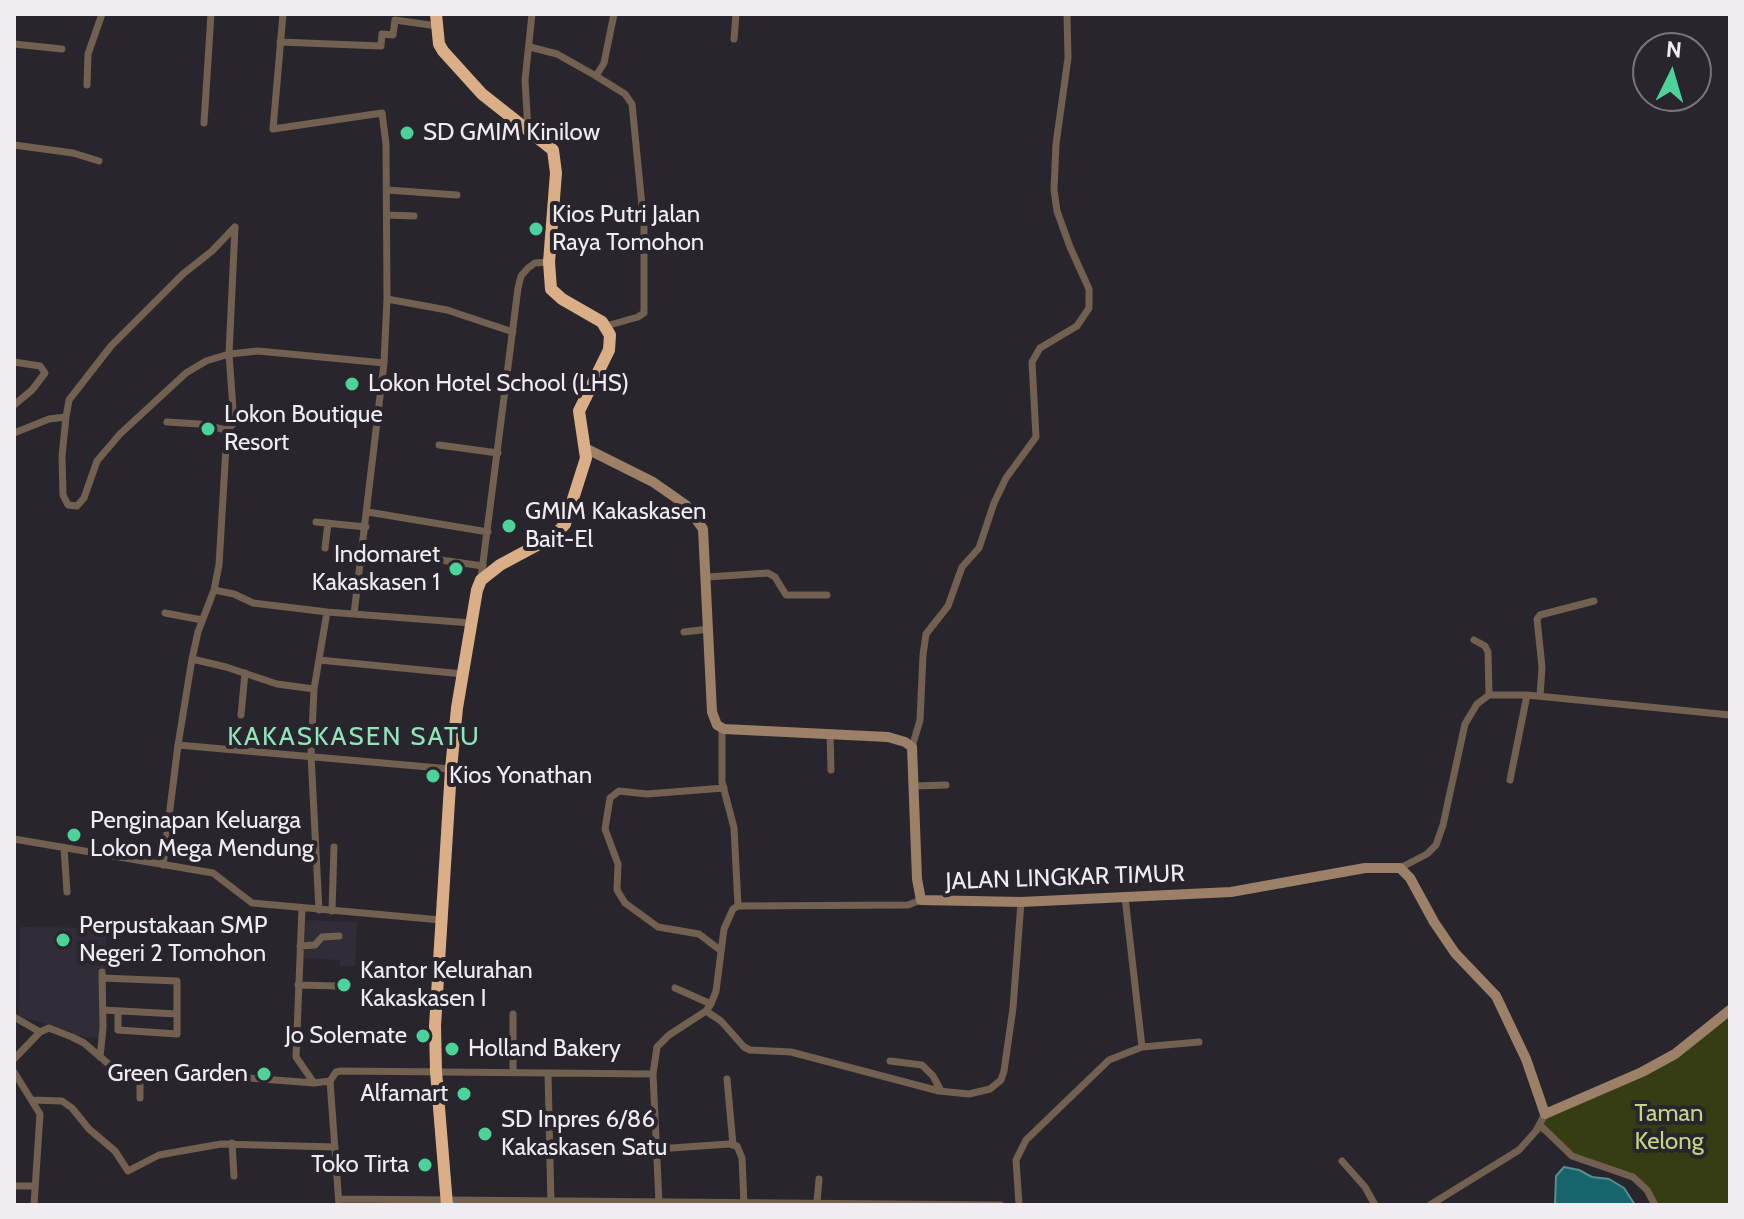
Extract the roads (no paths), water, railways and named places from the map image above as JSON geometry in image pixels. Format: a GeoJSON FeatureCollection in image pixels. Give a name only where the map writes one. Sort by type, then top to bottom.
{"type":"FeatureCollection","features":[{"type":"Feature","properties":{"kind":"highway"},"geometry":{"type":"LineString","coordinates":[[436,20],[443,51],[482,94],[553,150],[556,160],[549,262],[551,289],[606,326],[610,335],[609,350],[579,411],[586,458],[565,524],[560,532],[517,554],[481,580],[471,623],[451,769],[435,1026],[447,1202]]}},
{"type":"Feature","properties":{"kind":"main road"},"geometry":{"type":"LineString","coordinates":[[585,448],[653,482],[686,505],[703,529],[712,712],[717,725],[722,728],[888,737],[912,747]]}},
{"type":"Feature","properties":{"kind":"main road","name":"JALAN LINGKAR TIMUR"},"geometry":{"type":"LineString","coordinates":[[912,747],[917,879],[921,900],[1021,902],[1252,890],[1365,868],[1400,868]]}},
{"type":"Feature","properties":{"kind":"main road"},"geometry":{"type":"LineString","coordinates":[[1400,868],[1410,878],[1455,953],[1496,996],[1526,1059],[1542,1120],[1664,1060],[1730,1010]]}},
{"type":"Feature","properties":{"kind":"street"},"geometry":{"type":"LineString","coordinates":[[87,85],[88,54],[102,14]]}},
{"type":"Feature","properties":{"kind":"street"},"geometry":{"type":"LineString","coordinates":[[204,123],[211,14]]}},
{"type":"Feature","properties":{"kind":"street"},"geometry":{"type":"LineString","coordinates":[[283,14],[273,129],[382,113],[387,190],[384,363],[354,614]]}},
{"type":"Feature","properties":{"kind":"street"},"geometry":{"type":"LineString","coordinates":[[528,130],[525,80],[532,14]]}},
{"type":"Feature","properties":{"kind":"street"},"geometry":{"type":"LineString","coordinates":[[596,76],[604,63],[614,14]]}},
{"type":"Feature","properties":{"kind":"street"},"geometry":{"type":"LineString","coordinates":[[734,39],[736,14]]}},
{"type":"Feature","properties":{"kind":"street"},"geometry":{"type":"LineString","coordinates":[[912,747],[920,720],[926,634],[948,606],[962,567],[979,548],[1006,478],[1036,437],[1032,362],[1040,348],[1077,326],[1089,308],[1089,289],[1057,211],[1054,190],[1056,144],[1065,86],[1067,14]]}},
{"type":"Feature","properties":{"kind":"street"},"geometry":{"type":"LineString","coordinates":[[280,42],[381,46],[382,34],[393,35],[395,20],[436,20]]}},
{"type":"Feature","properties":{"kind":"street"},"geometry":{"type":"LineString","coordinates":[[14,44],[62,49]]}},
{"type":"Feature","properties":{"kind":"street"},"geometry":{"type":"LineString","coordinates":[[530,47],[557,54],[625,94],[632,104],[644,226],[644,313],[606,326]]}},
{"type":"Feature","properties":{"kind":"street"},"geometry":{"type":"LineString","coordinates":[[14,145],[73,153],[99,161]]}},
{"type":"Feature","properties":{"kind":"street"},"geometry":{"type":"LineString","coordinates":[[387,190],[457,195]]}},
{"type":"Feature","properties":{"kind":"street"},"geometry":{"type":"LineString","coordinates":[[387,215],[414,216]]}},
{"type":"Feature","properties":{"kind":"street"},"geometry":{"type":"LineString","coordinates":[[163,865],[192,659],[219,565],[227,430],[234,423],[229,354],[235,227],[111,346],[69,400],[61,481],[64,501],[77,506],[84,498],[97,461],[120,434],[186,373],[206,361],[229,354],[258,351],[384,363]]}},
{"type":"Feature","properties":{"kind":"street"},"geometry":{"type":"LineString","coordinates":[[481,580],[521,276],[535,263],[549,262]]}},
{"type":"Feature","properties":{"kind":"street"},"geometry":{"type":"LineString","coordinates":[[387,299],[447,310],[513,332]]}},
{"type":"Feature","properties":{"kind":"street"},"geometry":{"type":"LineString","coordinates":[[14,362],[40,366],[45,373],[32,390],[14,405]]}},
{"type":"Feature","properties":{"kind":"street"},"geometry":{"type":"LineString","coordinates":[[14,433],[49,419],[66,417]]}},
{"type":"Feature","properties":{"kind":"street"},"geometry":{"type":"LineString","coordinates":[[167,422],[227,430]]}},
{"type":"Feature","properties":{"kind":"street"},"geometry":{"type":"LineString","coordinates":[[439,445],[498,453]]}},
{"type":"Feature","properties":{"kind":"street"},"geometry":{"type":"LineString","coordinates":[[368,512],[488,532]]}},
{"type":"Feature","properties":{"kind":"street"},"geometry":{"type":"LineString","coordinates":[[316,522],[366,527]]}},
{"type":"Feature","properties":{"kind":"street"},"geometry":{"type":"LineString","coordinates":[[325,548],[328,523]]}},
{"type":"Feature","properties":{"kind":"street"},"geometry":{"type":"LineString","coordinates":[[363,549],[483,566]]}},
{"type":"Feature","properties":{"kind":"street"},"geometry":{"type":"LineString","coordinates":[[707,577],[768,573],[775,577],[786,595],[827,595]]}},
{"type":"Feature","properties":{"kind":"street"},"geometry":{"type":"LineString","coordinates":[[214,590],[234,594],[253,603],[471,623]]}},
{"type":"Feature","properties":{"kind":"street"},"geometry":{"type":"LineString","coordinates":[[1540,696],[1542,667],[1538,617],[1594,601]]}},
{"type":"Feature","properties":{"kind":"street"},"geometry":{"type":"LineString","coordinates":[[319,910],[311,755],[314,689],[327,612]]}},
{"type":"Feature","properties":{"kind":"street"},"geometry":{"type":"LineString","coordinates":[[165,613],[202,620]]}},
{"type":"Feature","properties":{"kind":"street"},"geometry":{"type":"LineString","coordinates":[[684,632],[709,629]]}},
{"type":"Feature","properties":{"kind":"street"},"geometry":{"type":"LineString","coordinates":[[1474,640],[1485,646],[1488,652],[1489,695]]}},
{"type":"Feature","properties":{"kind":"street"},"geometry":{"type":"LineString","coordinates":[[192,659],[277,684],[314,689]]}},
{"type":"Feature","properties":{"kind":"street"},"geometry":{"type":"LineString","coordinates":[[319,660],[463,674]]}},
{"type":"Feature","properties":{"kind":"street"},"geometry":{"type":"LineString","coordinates":[[241,715],[245,673]]}},
{"type":"Feature","properties":{"kind":"street"},"geometry":{"type":"LineString","coordinates":[[1400,868],[1427,854],[1436,845],[1465,724],[1477,704],[1489,695],[1540,696],[1730,715]]}},
{"type":"Feature","properties":{"kind":"street"},"geometry":{"type":"LineString","coordinates":[[1510,780],[1527,695]]}},
{"type":"Feature","properties":{"kind":"street"},"geometry":{"type":"LineString","coordinates":[[722,728],[724,788],[734,828],[738,906]]}},
{"type":"Feature","properties":{"kind":"street"},"geometry":{"type":"LineString","coordinates":[[830,733],[831,770]]}},
{"type":"Feature","properties":{"kind":"street"},"geometry":{"type":"LineString","coordinates":[[178,745],[451,769]]}},
{"type":"Feature","properties":{"kind":"street"},"geometry":{"type":"LineString","coordinates":[[915,786],[946,785]]}},
{"type":"Feature","properties":{"kind":"street"},"geometry":{"type":"LineString","coordinates":[[720,950],[699,934],[658,927],[625,903],[617,890],[618,864],[605,829],[610,798],[619,791],[647,794],[724,788]]}},
{"type":"Feature","properties":{"kind":"street"},"geometry":{"type":"LineString","coordinates":[[14,839],[213,873],[250,903],[441,920]]}},
{"type":"Feature","properties":{"kind":"street"},"geometry":{"type":"LineString","coordinates":[[332,911],[334,847]]}},
{"type":"Feature","properties":{"kind":"street"},"geometry":{"type":"LineString","coordinates":[[64,848],[67,892]]}},
{"type":"Feature","properties":{"kind":"street"},"geometry":{"type":"LineString","coordinates":[[1125,897],[1142,1047]]}},
{"type":"Feature","properties":{"kind":"street"},"geometry":{"type":"LineString","coordinates":[[658,1203],[653,1074],[657,1047],[711,1004],[716,991],[724,929],[733,909],[738,906],[898,905],[921,900]]}},
{"type":"Feature","properties":{"kind":"street"},"geometry":{"type":"LineString","coordinates":[[706,1011],[721,1021],[750,1050],[791,1052],[941,1091],[969,1094],[990,1089],[1001,1080],[1013,1008],[1021,902]]}},
{"type":"Feature","properties":{"kind":"street"},"geometry":{"type":"LineString","coordinates":[[302,908],[296,1057],[314,1083]]}},
{"type":"Feature","properties":{"kind":"street"},"geometry":{"type":"LineString","coordinates":[[300,946],[315,945],[322,937],[339,936]]}},
{"type":"Feature","properties":{"kind":"street"},"geometry":{"type":"LineString","coordinates":[[100,1057],[102,975],[177,981],[177,1034],[118,1030],[118,1011]]}},
{"type":"Feature","properties":{"kind":"street"},"geometry":{"type":"LineString","coordinates":[[298,985],[338,986]]}},
{"type":"Feature","properties":{"kind":"street"},"geometry":{"type":"LineString","coordinates":[[675,988],[711,1004]]}},
{"type":"Feature","properties":{"kind":"street"},"geometry":{"type":"LineString","coordinates":[[103,1010],[177,1014]]}},
{"type":"Feature","properties":{"kind":"street"},"geometry":{"type":"LineString","coordinates":[[513,1014],[513,1073]]}},
{"type":"Feature","properties":{"kind":"street"},"geometry":{"type":"LineString","coordinates":[[14,1017],[40,1032]]}},
{"type":"Feature","properties":{"kind":"street"},"geometry":{"type":"LineString","coordinates":[[14,1059],[40,1032],[49,1028],[84,1043],[120,1072],[140,1076],[197,1074],[314,1083],[330,1081]]}},
{"type":"Feature","properties":{"kind":"street"},"geometry":{"type":"LineString","coordinates":[[1019,1205],[1016,1160],[1026,1140],[1109,1060],[1142,1047],[1199,1042]]}},
{"type":"Feature","properties":{"kind":"street"},"geometry":{"type":"LineString","coordinates":[[890,1061],[922,1065],[941,1091]]}},
{"type":"Feature","properties":{"kind":"street"},"geometry":{"type":"LineString","coordinates":[[14,1072],[40,1114],[34,1205]]}},
{"type":"Feature","properties":{"kind":"street"},"geometry":{"type":"LineString","coordinates":[[653,1074],[336,1072],[330,1081],[339,1202],[500,1199],[1001,1205]]}},
{"type":"Feature","properties":{"kind":"street"},"geometry":{"type":"LineString","coordinates":[[548,1073],[551,1202]]}},
{"type":"Feature","properties":{"kind":"street"},"geometry":{"type":"LineString","coordinates":[[140,1076],[140,1098]]}},
{"type":"Feature","properties":{"kind":"street"},"geometry":{"type":"LineString","coordinates":[[727,1079],[733,1145]]}},
{"type":"Feature","properties":{"kind":"street"},"geometry":{"type":"LineString","coordinates":[[32,1100],[62,1101],[72,1108],[89,1129],[115,1151],[128,1171],[159,1155],[232,1143],[335,1147]]}},
{"type":"Feature","properties":{"kind":"street"},"geometry":{"type":"LineString","coordinates":[[1430,1205],[1519,1150],[1542,1120],[1572,1156],[1633,1177],[1647,1190],[1655,1205]]}},
{"type":"Feature","properties":{"kind":"street"},"geometry":{"type":"LineString","coordinates":[[232,1143],[234,1176]]}},
{"type":"Feature","properties":{"kind":"street"},"geometry":{"type":"LineString","coordinates":[[657,1149],[733,1145],[739,1148],[742,1158],[741,1204]]}},
{"type":"Feature","properties":{"kind":"street"},"geometry":{"type":"LineString","coordinates":[[1342,1161],[1365,1187],[1375,1205]]}},
{"type":"Feature","properties":{"kind":"street"},"geometry":{"type":"LineString","coordinates":[[817,1202],[819,1179]]}},
{"type":"Feature","properties":{"kind":"street"},"geometry":{"type":"LineString","coordinates":[[14,1186],[35,1186]]}},
{"type":"Feature","properties":{"kind":"water"},"geometry":{"type":"Polygon","coordinates":[[[1564,1167],[1592,1177],[1609,1179],[1624,1188],[1635,1205],[1555,1205],[1556,1176],[1564,1167]]]}},
{"type":"Feature","properties":{"kind":"place","name":"SD GMIM Kinilow"},"geometry":{"type":"Point","coordinates":[407,133]}},
{"type":"Feature","properties":{"kind":"place","name":"Kios Putri Jalan Raya Tomohon"},"geometry":{"type":"Point","coordinates":[536,229]}},
{"type":"Feature","properties":{"kind":"place","name":"Lokon Hotel School (LHS)"},"geometry":{"type":"Point","coordinates":[352,384]}},
{"type":"Feature","properties":{"kind":"place","name":"Lokon Boutique Resort"},"geometry":{"type":"Point","coordinates":[208,429]}},
{"type":"Feature","properties":{"kind":"place","name":"GMIM Kakaskasen Bait-El"},"geometry":{"type":"Point","coordinates":[509,526]}},
{"type":"Feature","properties":{"kind":"place","name":"Indomaret Kakaskasen 1"},"geometry":{"type":"Point","coordinates":[456,569]}},
{"type":"Feature","properties":{"kind":"place","name":"Kios Yonathan"},"geometry":{"type":"Point","coordinates":[433,776]}},
{"type":"Feature","properties":{"kind":"place","name":"Penginapan Keluarga Lokon Mega Mendung"},"geometry":{"type":"Point","coordinates":[74,835]}},
{"type":"Feature","properties":{"kind":"place","name":"Perpustakaan SMP Negeri 2 Tomohon"},"geometry":{"type":"Point","coordinates":[63,940]}},
{"type":"Feature","properties":{"kind":"place","name":"Kantor Kelurahan Kakaskasen I"},"geometry":{"type":"Point","coordinates":[344,985]}},
{"type":"Feature","properties":{"kind":"place","name":"Jo Solemate"},"geometry":{"type":"Point","coordinates":[423,1036]}},
{"type":"Feature","properties":{"kind":"place","name":"Holland Bakery"},"geometry":{"type":"Point","coordinates":[452,1049]}},
{"type":"Feature","properties":{"kind":"place","name":"Green Garden"},"geometry":{"type":"Point","coordinates":[264,1074]}},
{"type":"Feature","properties":{"kind":"place","name":"Alfamart"},"geometry":{"type":"Point","coordinates":[464,1094]}},
{"type":"Feature","properties":{"kind":"place","name":"SD Inpres 6/86 Kakaskasen Satu"},"geometry":{"type":"Point","coordinates":[485,1134]}},
{"type":"Feature","properties":{"kind":"place","name":"Toko Tirta"},"geometry":{"type":"Point","coordinates":[425,1165]}},
{"type":"Feature","properties":{"kind":"district","name":"KAKASKASEN SATU"},"geometry":{"type":"Point","coordinates":[354,737]}},
{"type":"Feature","properties":{"kind":"park label","name":"Taman Kelong"},"geometry":{"type":"Point","coordinates":[1669,1128]}}]}
